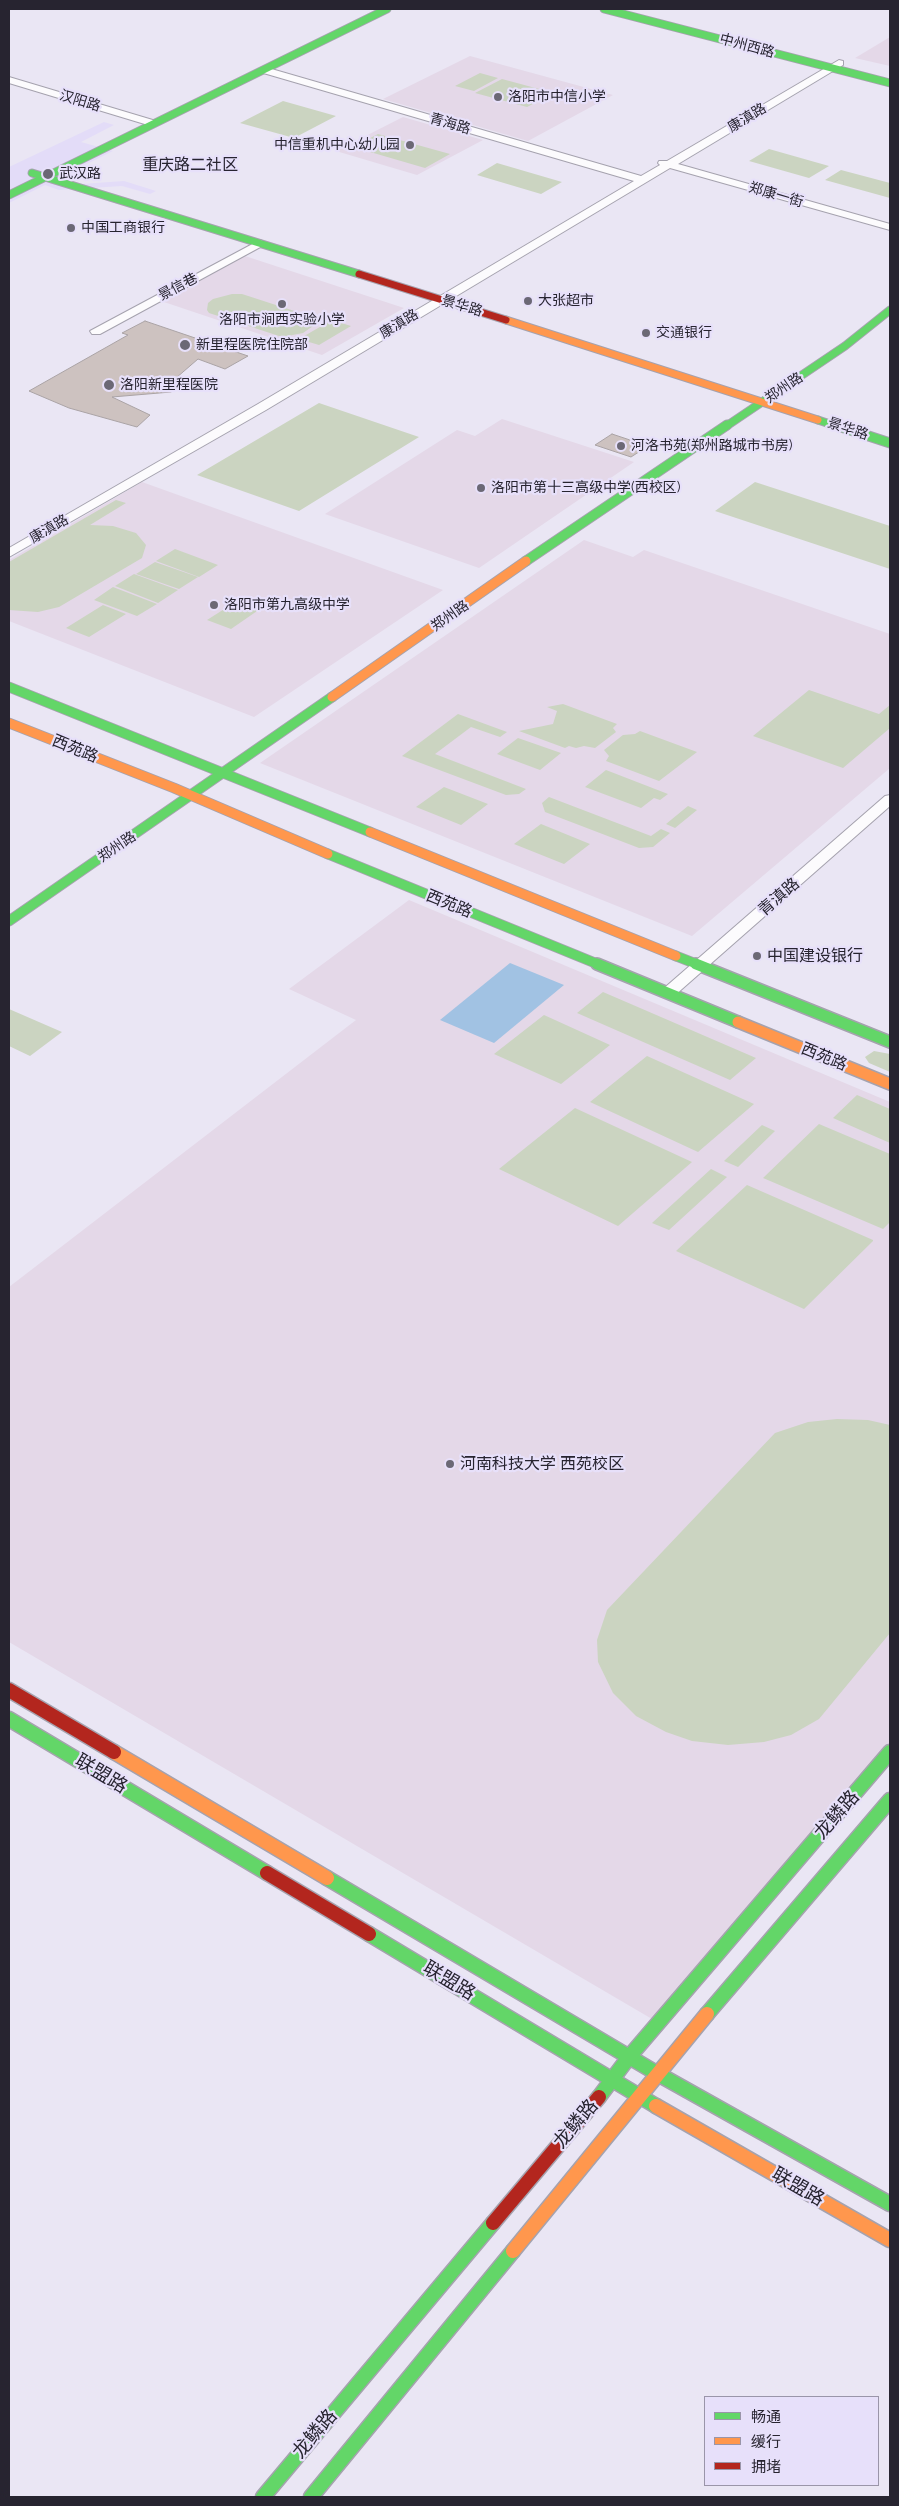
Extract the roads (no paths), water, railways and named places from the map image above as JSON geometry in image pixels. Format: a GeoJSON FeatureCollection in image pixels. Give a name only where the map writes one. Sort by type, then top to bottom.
{"type":"FeatureCollection","features":[{"type":"Feature","properties":{"kind":"main road"},"geometry":{"type":"LineString","coordinates":[[9,195],[43,173],[372,9]]}},
{"type":"Feature","properties":{"kind":"main road"},"geometry":{"type":"LineString","coordinates":[[147,121],[264,70],[387,9]]}},
{"type":"Feature","properties":{"kind":"main road","name":"中州西路"},"geometry":{"type":"LineString","coordinates":[[604,9],[831,65],[890,76]]}},
{"type":"Feature","properties":{"kind":"main road","name":"中州西路"},"geometry":{"type":"LineString","coordinates":[[631,9],[890,83]]}},
{"type":"Feature","properties":{"kind":"main road"},"geometry":{"type":"LineString","coordinates":[[9,184],[43,173]]}},
{"type":"Feature","properties":{"kind":"main road","name":"景华路"},"geometry":{"type":"LineString","coordinates":[[43,173],[260,243],[441,297]]}},
{"type":"Feature","properties":{"kind":"main road","name":"景华路"},"geometry":{"type":"LineString","coordinates":[[43,173],[761,397],[890,435]]}},
{"type":"Feature","properties":{"kind":"main road","name":"郑州路"},"geometry":{"type":"LineString","coordinates":[[384,646],[761,397],[845,346],[886,306]]}},
{"type":"Feature","properties":{"kind":"main road","name":"郑州路"},"geometry":{"type":"LineString","coordinates":[[868,312],[886,306]]}},
{"type":"Feature","properties":{"kind":"main road","name":"郑州路"},"geometry":{"type":"LineString","coordinates":[[9,921],[224,774],[761,397],[816,352]]}},
{"type":"Feature","properties":{"kind":"main road","name":"景华路"},"geometry":{"type":"LineString","coordinates":[[761,397],[890,443]]}},
{"type":"Feature","properties":{"kind":"main road","name":"西苑路"},"geometry":{"type":"LineString","coordinates":[[9,688],[198,772],[224,774],[890,1042]]}},
{"type":"Feature","properties":{"kind":"main road","name":"西苑路"},"geometry":{"type":"LineString","coordinates":[[9,723],[170,791],[192,796],[890,1084]]}},
{"type":"Feature","properties":{"kind":"main road"},"geometry":{"type":"LineString","coordinates":[[170,791],[222,756]]}},
{"type":"Feature","properties":{"kind":"main road","name":"联盟路"},"geometry":{"type":"LineString","coordinates":[[9,1690],[658,2074],[890,2204]]}},
{"type":"Feature","properties":{"kind":"main road","name":"联盟路"},"geometry":{"type":"LineString","coordinates":[[9,1719],[639,2096],[890,2240]]}},
{"type":"Feature","properties":{"kind":"main road","name":"龙鳞路"},"geometry":{"type":"LineString","coordinates":[[263,2497],[629,2057],[890,1752]]}},
{"type":"Feature","properties":{"kind":"main road","name":"龙鳞路"},"geometry":{"type":"LineString","coordinates":[[311,2497],[639,2096],[890,1800]]}},
{"type":"Feature","properties":{"kind":"street","name":"康滇路"},"geometry":{"type":"LineString","coordinates":[[9,546],[441,297],[831,65]]}},
{"type":"Feature","properties":{"kind":"street","name":"青海路"},"geometry":{"type":"LineString","coordinates":[[264,70],[637,178]]}},
{"type":"Feature","properties":{"kind":"street","name":"汉阳路"},"geometry":{"type":"LineString","coordinates":[[9,80],[147,121]]}},
{"type":"Feature","properties":{"kind":"street","name":"康滇路"},"geometry":{"type":"LineString","coordinates":[[9,553],[262,407],[637,178],[665,164]]}},
{"type":"Feature","properties":{"kind":"street","name":"郑康一街"},"geometry":{"type":"LineString","coordinates":[[665,164],[890,227]]}},
{"type":"Feature","properties":{"kind":"street","name":"景信巷"},"geometry":{"type":"LineString","coordinates":[[96,331],[260,243]]}},
{"type":"Feature","properties":{"kind":"street","name":"青滇路"},"geometry":{"type":"LineString","coordinates":[[668,993],[890,799]]}},
{"type":"Feature","properties":{"kind":"water"},"geometry":{"type":"Polygon","coordinates":[[[510,963],[564,985],[494,1043],[440,1020],[510,963]]]}},
{"type":"Feature","properties":{"kind":"place","name":"洛阳市中信小学"},"geometry":{"type":"Point","coordinates":[498,97]}},
{"type":"Feature","properties":{"kind":"place","name":"中信重机中心幼儿园"},"geometry":{"type":"Point","coordinates":[410,145]}},
{"type":"Feature","properties":{"kind":"place","name":"武汉路"},"geometry":{"type":"Point","coordinates":[48,174]}},
{"type":"Feature","properties":{"kind":"place","name":"中国工商银行"},"geometry":{"type":"Point","coordinates":[71,228]}},
{"type":"Feature","properties":{"kind":"place","name":"大张超市"},"geometry":{"type":"Point","coordinates":[528,301]}},
{"type":"Feature","properties":{"kind":"place","name":"洛阳市涧西实验小学"},"geometry":{"type":"Point","coordinates":[282,304]}},
{"type":"Feature","properties":{"kind":"place","name":"交通银行"},"geometry":{"type":"Point","coordinates":[646,333]}},
{"type":"Feature","properties":{"kind":"place","name":"新里程医院住院部"},"geometry":{"type":"Point","coordinates":[185,345]}},
{"type":"Feature","properties":{"kind":"place","name":"洛阳新里程医院"},"geometry":{"type":"Point","coordinates":[109,385]}},
{"type":"Feature","properties":{"kind":"place","name":"河洛书苑(郑州路城市书房)"},"geometry":{"type":"Point","coordinates":[621,446]}},
{"type":"Feature","properties":{"kind":"place","name":"洛阳市第十三高级中学(西校区)"},"geometry":{"type":"Point","coordinates":[481,488]}},
{"type":"Feature","properties":{"kind":"place","name":"洛阳市第九高级中学"},"geometry":{"type":"Point","coordinates":[214,605]}},
{"type":"Feature","properties":{"kind":"place","name":"中国建设银行"},"geometry":{"type":"Point","coordinates":[757,956]}},
{"type":"Feature","properties":{"kind":"place","name":"河南科技大学 西苑校区"},"geometry":{"type":"Point","coordinates":[450,1464]}},
{"type":"Feature","properties":{"kind":"district","name":"重庆路二社区"},"geometry":{"type":"Point","coordinates":[190,165]}}]}
